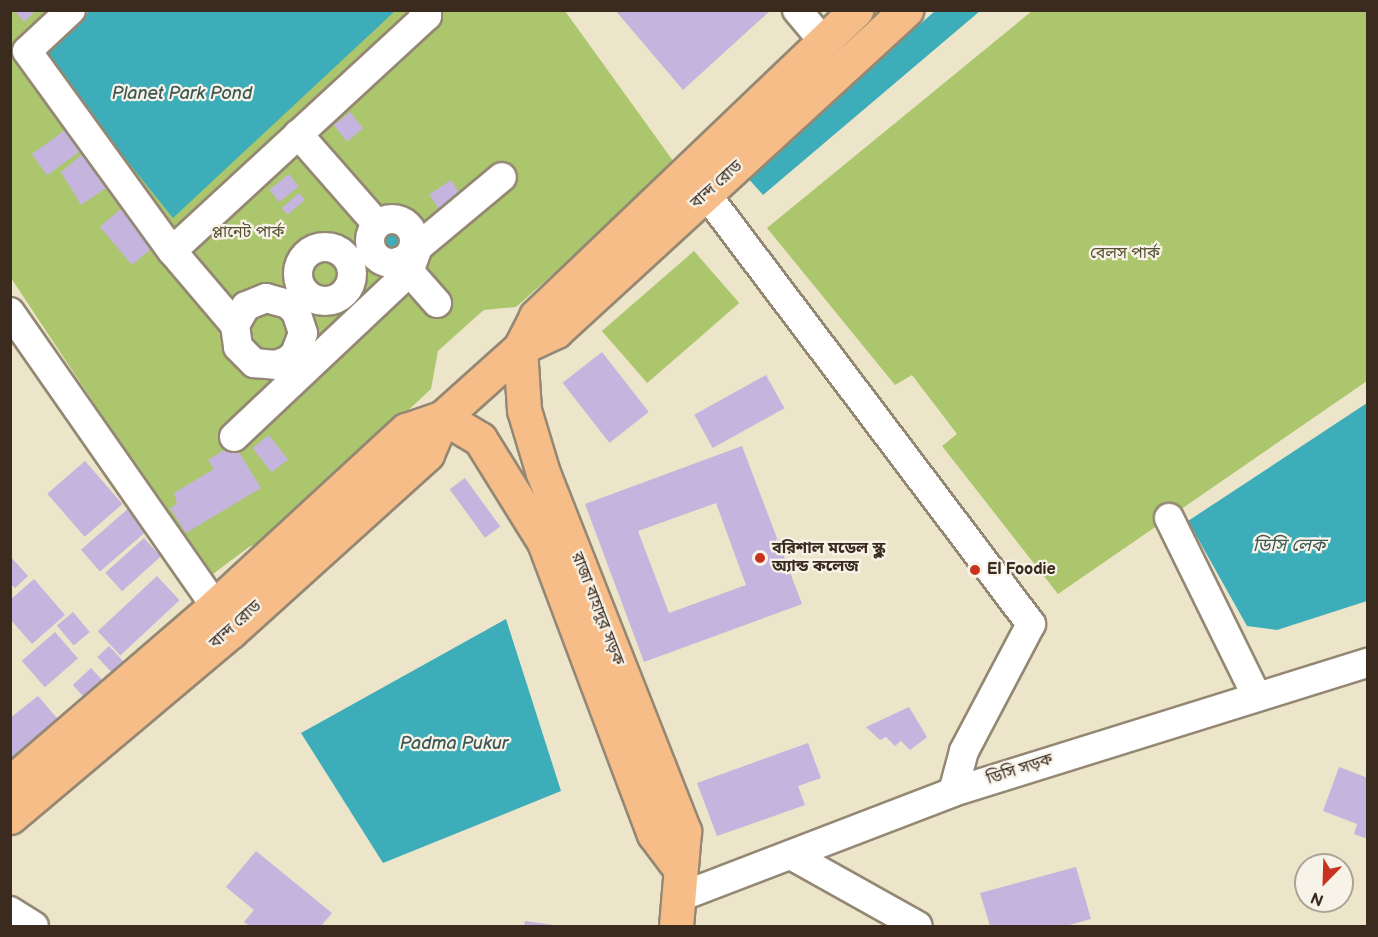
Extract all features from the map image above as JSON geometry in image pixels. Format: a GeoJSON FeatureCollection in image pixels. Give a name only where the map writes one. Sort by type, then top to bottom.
{"type":"FeatureCollection","features":[{"type":"Feature","properties":{"kind":"main road","name":"বান্দ রোড"},"geometry":{"type":"LineString","coordinates":[[520,348],[536,316],[822,40],[856,10]]}},
{"type":"Feature","properties":{"kind":"main road","name":"বান্দ রোড"},"geometry":{"type":"LineString","coordinates":[[10,783],[215,606],[406,430],[443,417],[520,348],[556,331],[906,10]]}},
{"type":"Feature","properties":{"kind":"main road","name":"রাজা বাহাদুর সড়ক"},"geometry":{"type":"LineString","coordinates":[[520,348],[524,410],[543,474],[684,831],[678,897]]}},
{"type":"Feature","properties":{"kind":"main road","name":"বান্দ রোড"},"geometry":{"type":"LineString","coordinates":[[10,817],[230,632],[427,454],[443,417]]}},
{"type":"Feature","properties":{"kind":"main road","name":"রাজা বাহাদুর সড়ক"},"geometry":{"type":"LineString","coordinates":[[443,417],[480,439],[544,542],[678,897]]}},
{"type":"Feature","properties":{"kind":"street"},"geometry":{"type":"LineString","coordinates":[[71,10],[27,51],[172,251],[235,326],[238,347],[254,363],[276,365],[287,361],[295,354],[303,333],[296,312],[278,299],[266,298],[246,306],[235,326]]}},
{"type":"Feature","properties":{"kind":"street"},"geometry":{"type":"LineString","coordinates":[[797,10],[822,40]]}},
{"type":"Feature","properties":{"kind":"street"},"geometry":{"type":"LineString","coordinates":[[172,251],[428,12]]}},
{"type":"Feature","properties":{"kind":"street"},"geometry":{"type":"LineString","coordinates":[[298,134],[377,224],[370,237],[373,252],[385,261],[410,257]]}},
{"type":"Feature","properties":{"kind":"street"},"geometry":{"type":"LineString","coordinates":[[234,437],[363,317],[410,257],[502,177]]}},
{"type":"Feature","properties":{"kind":"street"},"geometry":{"type":"LineString","coordinates":[[706,194],[1031,624],[964,751],[953,792]]}},
{"type":"Feature","properties":{"kind":"street"},"geometry":{"type":"LineString","coordinates":[[278,299],[298,280],[304,256],[329,247],[345,256],[350,264],[351,283],[343,294],[332,301],[314,299],[298,280]]}},
{"type":"Feature","properties":{"kind":"street"},"geometry":{"type":"LineString","coordinates":[[410,257],[437,303]]}},
{"type":"Feature","properties":{"kind":"street"},"geometry":{"type":"LineString","coordinates":[[343,294],[363,317]]}},
{"type":"Feature","properties":{"kind":"street"},"geometry":{"type":"LineString","coordinates":[[10,312],[215,606]]}},
{"type":"Feature","properties":{"kind":"street"},"geometry":{"type":"LineString","coordinates":[[1168,518],[1257,697]]}},
{"type":"Feature","properties":{"kind":"street","name":"ডিসি সড়ক"},"geometry":{"type":"LineString","coordinates":[[678,897],[953,792],[1368,663]]}},
{"type":"Feature","properties":{"kind":"street"},"geometry":{"type":"LineString","coordinates":[[791,855],[918,927]]}},
{"type":"Feature","properties":{"kind":"street"},"geometry":{"type":"LineString","coordinates":[[10,911],[34,927]]}},
{"type":"Feature","properties":{"kind":"green space","name":"প্লানেট পার্ক"},"geometry":{"type":"Polygon","coordinates":[[[11,11],[565,11],[676,165],[516,307],[484,310],[478,315],[438,351],[431,389],[270,539],[249,547],[209,577],[11,278],[11,11]]]}},
{"type":"Feature","properties":{"kind":"green space","name":"বেলস পার্ক"},"geometry":{"type":"Polygon","coordinates":[[[1032,11],[1367,11],[1367,381],[1058,594],[942,446],[957,434],[912,375],[895,385],[767,228],[1032,11]]]}},
{"type":"Feature","properties":{"kind":"green space"},"geometry":{"type":"Polygon","coordinates":[[[694,251],[739,303],[647,383],[602,331],[694,251]]]}},
{"type":"Feature","properties":{"kind":"water","name":"Planet Park Pond"},"geometry":{"type":"Polygon","coordinates":[[[90,11],[395,11],[173,218],[41,54],[90,11]]]}},
{"type":"Feature","properties":{"kind":"water"},"geometry":{"type":"Polygon","coordinates":[[[935,11],[980,11],[763,195],[746,176],[935,11]]]}},
{"type":"Feature","properties":{"kind":"water"},"geometry":{"type":"Polygon","coordinates":[[[391,226],[397,227],[405,235],[405,247],[397,255],[391,256],[385,255],[377,247],[376,241],[377,235],[385,227],[391,226]]]}},
{"type":"Feature","properties":{"kind":"water","name":"ডিসি লেক"},"geometry":{"type":"Polygon","coordinates":[[[1367,403],[1367,601],[1277,630],[1247,626],[1188,521],[1367,403]]]}},
{"type":"Feature","properties":{"kind":"water","name":"Padma Pukur"},"geometry":{"type":"Polygon","coordinates":[[[506,619],[561,791],[383,863],[301,733],[506,619]]]}},
{"type":"Feature","properties":{"kind":"building"},"geometry":{"type":"Polygon","coordinates":[[[14,10],[37,10],[24,22],[14,10]]]}},
{"type":"Feature","properties":{"kind":"building"},"geometry":{"type":"Polygon","coordinates":[[[615,10],[771,10],[683,90],[615,10]]]}},
{"type":"Feature","properties":{"kind":"building"},"geometry":{"type":"Polygon","coordinates":[[[350,112],[363,128],[347,142],[334,125],[350,112]]]}},
{"type":"Feature","properties":{"kind":"building"},"geometry":{"type":"Polygon","coordinates":[[[65,130],[80,151],[47,175],[32,154],[65,130]]]}},
{"type":"Feature","properties":{"kind":"building"},"geometry":{"type":"Polygon","coordinates":[[[85,152],[109,186],[81,205],[61,172],[85,152]]]}},
{"type":"Feature","properties":{"kind":"building"},"geometry":{"type":"Polygon","coordinates":[[[289,174],[299,187],[279,202],[269,189],[289,174]]]}},
{"type":"Feature","properties":{"kind":"building"},"geometry":{"type":"Polygon","coordinates":[[[451,180],[462,197],[440,211],[429,194],[451,180]]]}},
{"type":"Feature","properties":{"kind":"building"},"geometry":{"type":"Polygon","coordinates":[[[299,193],[305,200],[288,215],[282,208],[299,193]]]}},
{"type":"Feature","properties":{"kind":"building"},"geometry":{"type":"Polygon","coordinates":[[[122,208],[154,246],[132,265],[100,227],[122,208]]]}},
{"type":"Feature","properties":{"kind":"building"},"geometry":{"type":"Polygon","coordinates":[[[602,352],[649,412],[609,443],[563,383],[602,352]]]}},
{"type":"Feature","properties":{"kind":"building"},"geometry":{"type":"Polygon","coordinates":[[[766,375],[784,408],[713,448],[694,415],[766,375]]]}},
{"type":"Feature","properties":{"kind":"building"},"geometry":{"type":"Polygon","coordinates":[[[269,435],[288,459],[272,472],[252,448],[269,435]]]}},
{"type":"Feature","properties":{"kind":"building"},"geometry":{"type":"Polygon","coordinates":[[[234,444],[261,488],[186,533],[170,508],[177,504],[174,493],[214,469],[208,460],[234,444]]]}},
{"type":"Feature","properties":{"kind":"building","name":"বরিশাল মডেল স্কুল অ্যান্ড কলেজ"},"geometry":{"type":"Polygon","coordinates":[[[742,446],[802,604],[644,662],[585,504],[742,446]],[[716,503],[638,531],[669,613],[746,585],[716,503]]]}},
{"type":"Feature","properties":{"kind":"building"},"geometry":{"type":"Polygon","coordinates":[[[85,461],[122,504],[85,537],[47,494],[85,461]]]}},
{"type":"Feature","properties":{"kind":"building"},"geometry":{"type":"Polygon","coordinates":[[[465,478],[500,527],[485,538],[450,489],[465,478]]]}},
{"type":"Feature","properties":{"kind":"building"},"geometry":{"type":"Polygon","coordinates":[[[130,507],[149,529],[100,572],[81,550],[130,507]]]}},
{"type":"Feature","properties":{"kind":"building"},"geometry":{"type":"Polygon","coordinates":[[[144,538],[161,557],[122,591],[105,573],[144,538]]]}},
{"type":"Feature","properties":{"kind":"building"},"geometry":{"type":"Polygon","coordinates":[[[10,556],[28,576],[15,588],[10,583],[10,556]]]}},
{"type":"Feature","properties":{"kind":"building"},"geometry":{"type":"Polygon","coordinates":[[[157,576],[180,600],[120,655],[98,631],[157,576]]]}},
{"type":"Feature","properties":{"kind":"building"},"geometry":{"type":"Polygon","coordinates":[[[34,579],[65,615],[32,644],[10,619],[10,600],[34,579]]]}},
{"type":"Feature","properties":{"kind":"building"},"geometry":{"type":"Polygon","coordinates":[[[73,612],[90,632],[74,645],[57,625],[73,612]]]}},
{"type":"Feature","properties":{"kind":"building"},"geometry":{"type":"Polygon","coordinates":[[[55,632],[78,658],[45,687],[22,661],[55,632]]]}},
{"type":"Feature","properties":{"kind":"building"},"geometry":{"type":"Polygon","coordinates":[[[109,646],[126,664],[114,675],[97,657],[109,646]]]}},
{"type":"Feature","properties":{"kind":"building"},"geometry":{"type":"Polygon","coordinates":[[[91,668],[104,682],[86,699],[73,685],[91,668]]]}},
{"type":"Feature","properties":{"kind":"building"},"geometry":{"type":"Polygon","coordinates":[[[38,696],[62,724],[10,767],[10,718],[38,696]]]}},
{"type":"Feature","properties":{"kind":"building"},"geometry":{"type":"Polygon","coordinates":[[[909,707],[927,737],[910,750],[901,741],[895,746],[886,737],[880,740],[866,727],[909,707]]]}},
{"type":"Feature","properties":{"kind":"building"},"geometry":{"type":"Polygon","coordinates":[[[808,743],[821,778],[798,786],[805,805],[717,836],[697,783],[808,743]]]}},
{"type":"Feature","properties":{"kind":"building"},"geometry":{"type":"Polygon","coordinates":[[[1339,767],[1368,778],[1368,839],[1354,834],[1357,824],[1323,811],[1339,767]]]}},
{"type":"Feature","properties":{"kind":"building"},"geometry":{"type":"Polygon","coordinates":[[[256,851],[332,913],[321,926],[250,926],[244,922],[254,910],[226,887],[256,851]]]}},
{"type":"Feature","properties":{"kind":"building"},"geometry":{"type":"Polygon","coordinates":[[[1076,867],[1091,919],[1066,926],[990,926],[980,893],[1076,867]]]}},
{"type":"Feature","properties":{"kind":"building"},"geometry":{"type":"Polygon","coordinates":[[[525,921],[553,925],[553,926],[524,926],[525,921]]]}},
{"type":"Feature","properties":{"kind":"place","name":"বরিশাল মডেল স্কুল অ্যান্ড কলেজ"},"geometry":{"type":"Point","coordinates":[760,558]}},
{"type":"Feature","properties":{"kind":"place","name":"El Foodie"},"geometry":{"type":"Point","coordinates":[975,570]}}]}
